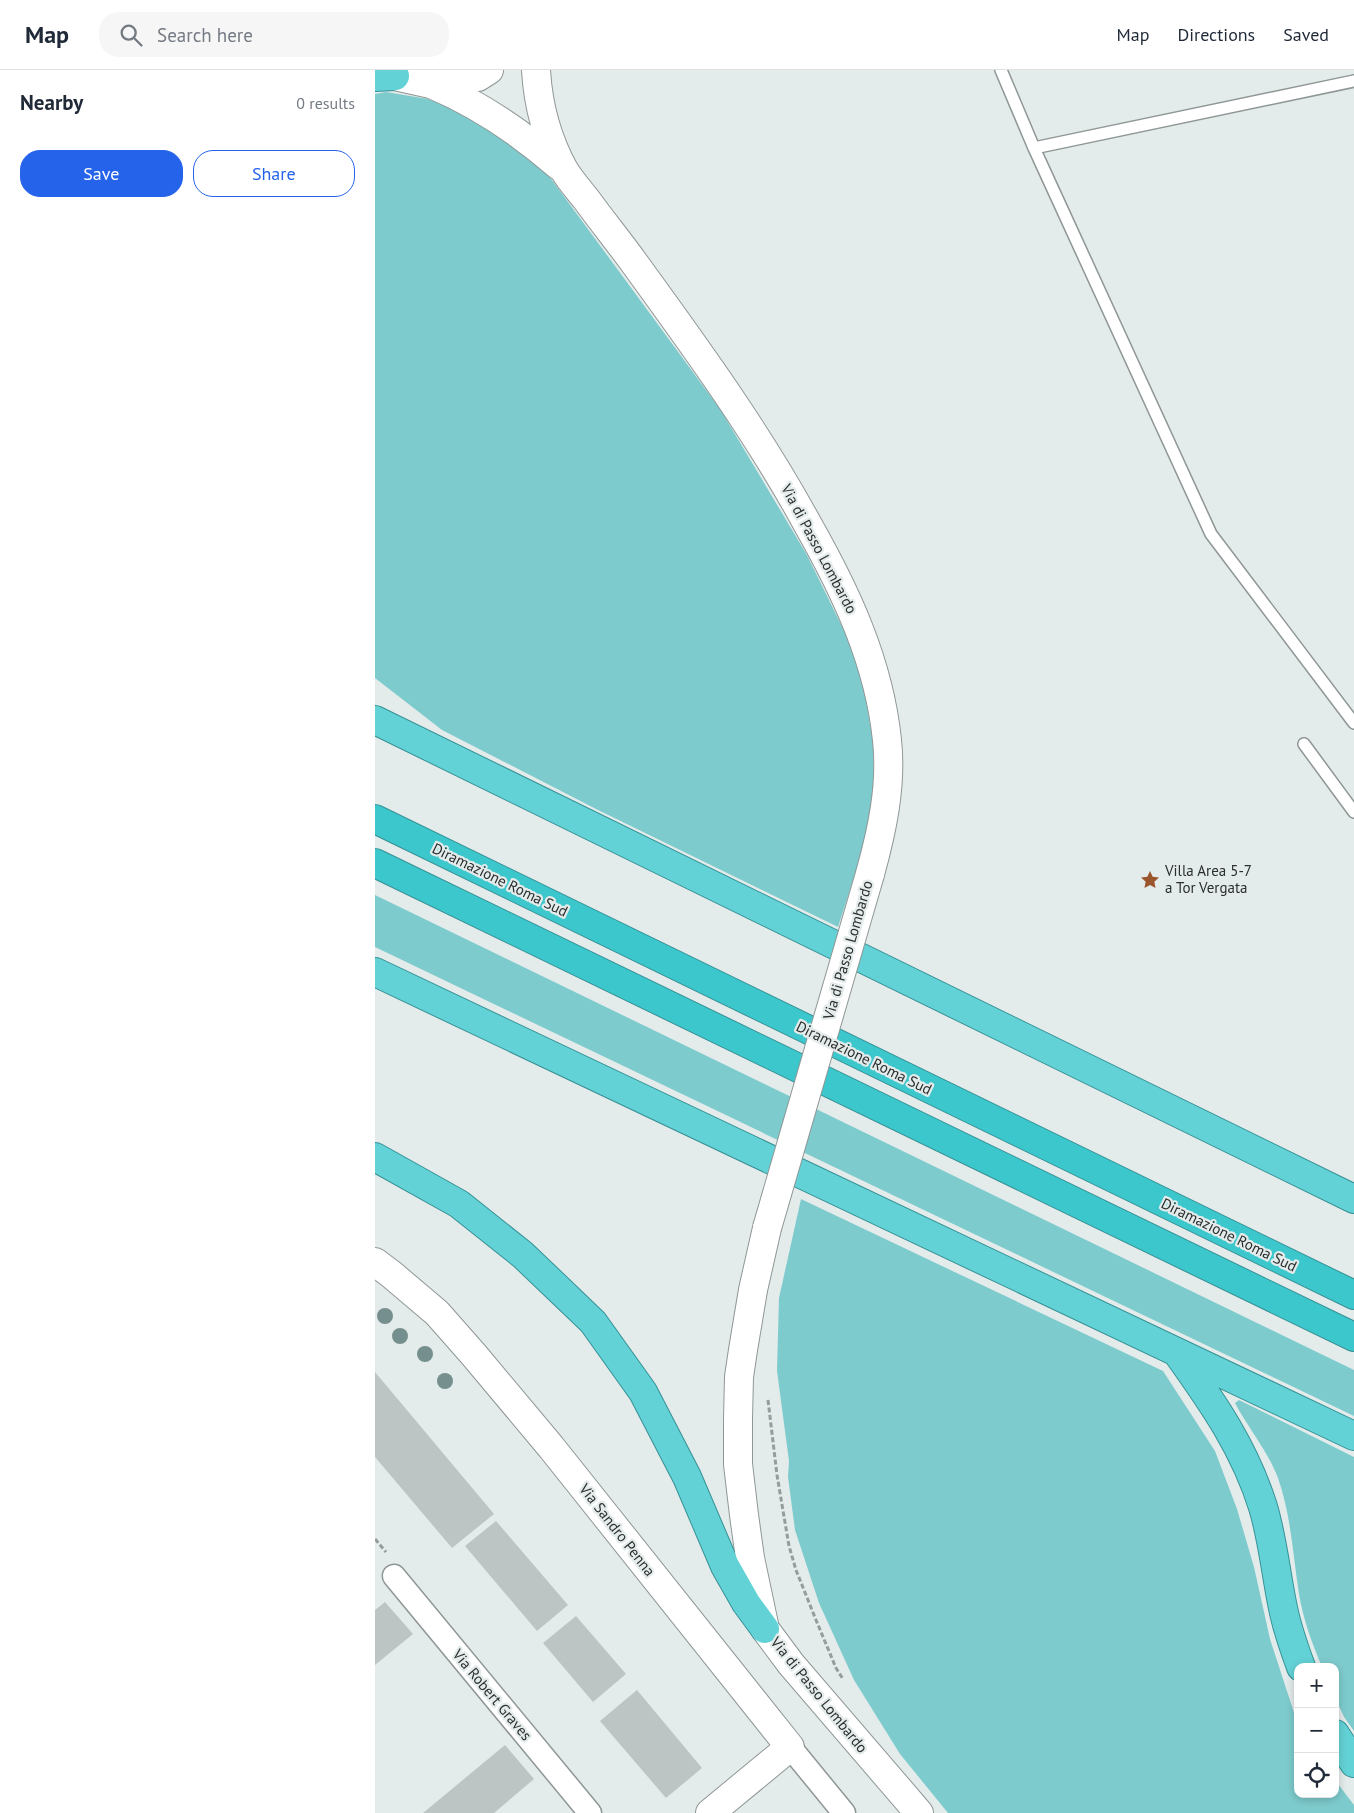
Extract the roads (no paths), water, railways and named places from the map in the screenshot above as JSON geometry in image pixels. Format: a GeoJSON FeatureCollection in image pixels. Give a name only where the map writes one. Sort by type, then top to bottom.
{"type":"FeatureCollection","features":[{"type":"Feature","properties":{"kind":"highway"},"geometry":{"type":"LineString","coordinates":[[375,703],[388,714],[584,824]]}},
{"type":"Feature","properties":{"kind":"highway"},"geometry":{"type":"LineString","coordinates":[[375,720],[584,824],[1354,1199]]}},
{"type":"Feature","properties":{"kind":"highway","name":"Diramazione Roma Sud"},"geometry":{"type":"LineString","coordinates":[[375,819],[1354,1296]]}},
{"type":"Feature","properties":{"kind":"highway"},"geometry":{"type":"LineString","coordinates":[[375,863],[1354,1337]]}},
{"type":"Feature","properties":{"kind":"highway"},"geometry":{"type":"LineString","coordinates":[[375,972],[1354,1436]]}},
{"type":"Feature","properties":{"kind":"highway"},"geometry":{"type":"LineString","coordinates":[[375,1157],[459,1204],[523,1254],[593,1322],[643,1392],[687,1476],[725,1566],[746,1602],[765,1629]]}},
{"type":"Feature","properties":{"kind":"highway"},"geometry":{"type":"LineString","coordinates":[[1178,1353],[1223,1418],[1251,1472],[1268,1526],[1288,1629],[1300,1663]]}},
{"type":"Feature","properties":{"kind":"highway"},"geometry":{"type":"LineString","coordinates":[[1339,1740],[1354,1763]]}},
{"type":"Feature","properties":{"kind":"street"},"geometry":{"type":"LineString","coordinates":[[384,75],[431,84],[478,77],[489,70]]}},
{"type":"Feature","properties":{"kind":"street","name":"Via di Passo Lombardo"},"geometry":{"type":"LineString","coordinates":[[536,70],[543,115],[551,144],[565,172],[662,302],[764,450],[799,508],[847,600],[866,646],[880,690],[887,742],[887,790],[881,833],[760,1254],[739,1377],[738,1464],[750,1558],[765,1629],[791,1664],[919,1813]]}},
{"type":"Feature","properties":{"kind":"street","name":"Via di Passo Lombardo"},"geometry":{"type":"LineString","coordinates":[[431,84],[458,95],[504,122],[534,144],[565,172]]}},
{"type":"Feature","properties":{"kind":"street","name":"Via Sandro Penna"},"geometry":{"type":"LineString","coordinates":[[375,1262],[437,1313],[474,1355],[570,1471],[844,1813]]}},
{"type":"Feature","properties":{"kind":"street","name":"Via Robert Graves"},"geometry":{"type":"LineString","coordinates":[[395,1576],[590,1813]]}},
{"type":"Feature","properties":{"kind":"street"},"geometry":{"type":"LineString","coordinates":[[710,1813],[790,1747]]}},
{"type":"Feature","properties":{"kind":"lane"},"geometry":{"type":"LineString","coordinates":[[1001,70],[1034,148],[1211,534],[1354,723]]}},
{"type":"Feature","properties":{"kind":"lane"},"geometry":{"type":"LineString","coordinates":[[1034,148],[1354,81]]}},
{"type":"Feature","properties":{"kind":"lane"},"geometry":{"type":"LineString","coordinates":[[1304,744],[1354,812]]}},
{"type":"Feature","properties":{"kind":"place","name":"Villa Area 5-7 a Tor Vergata"},"geometry":{"type":"Point","coordinates":[1150,880]}}]}
